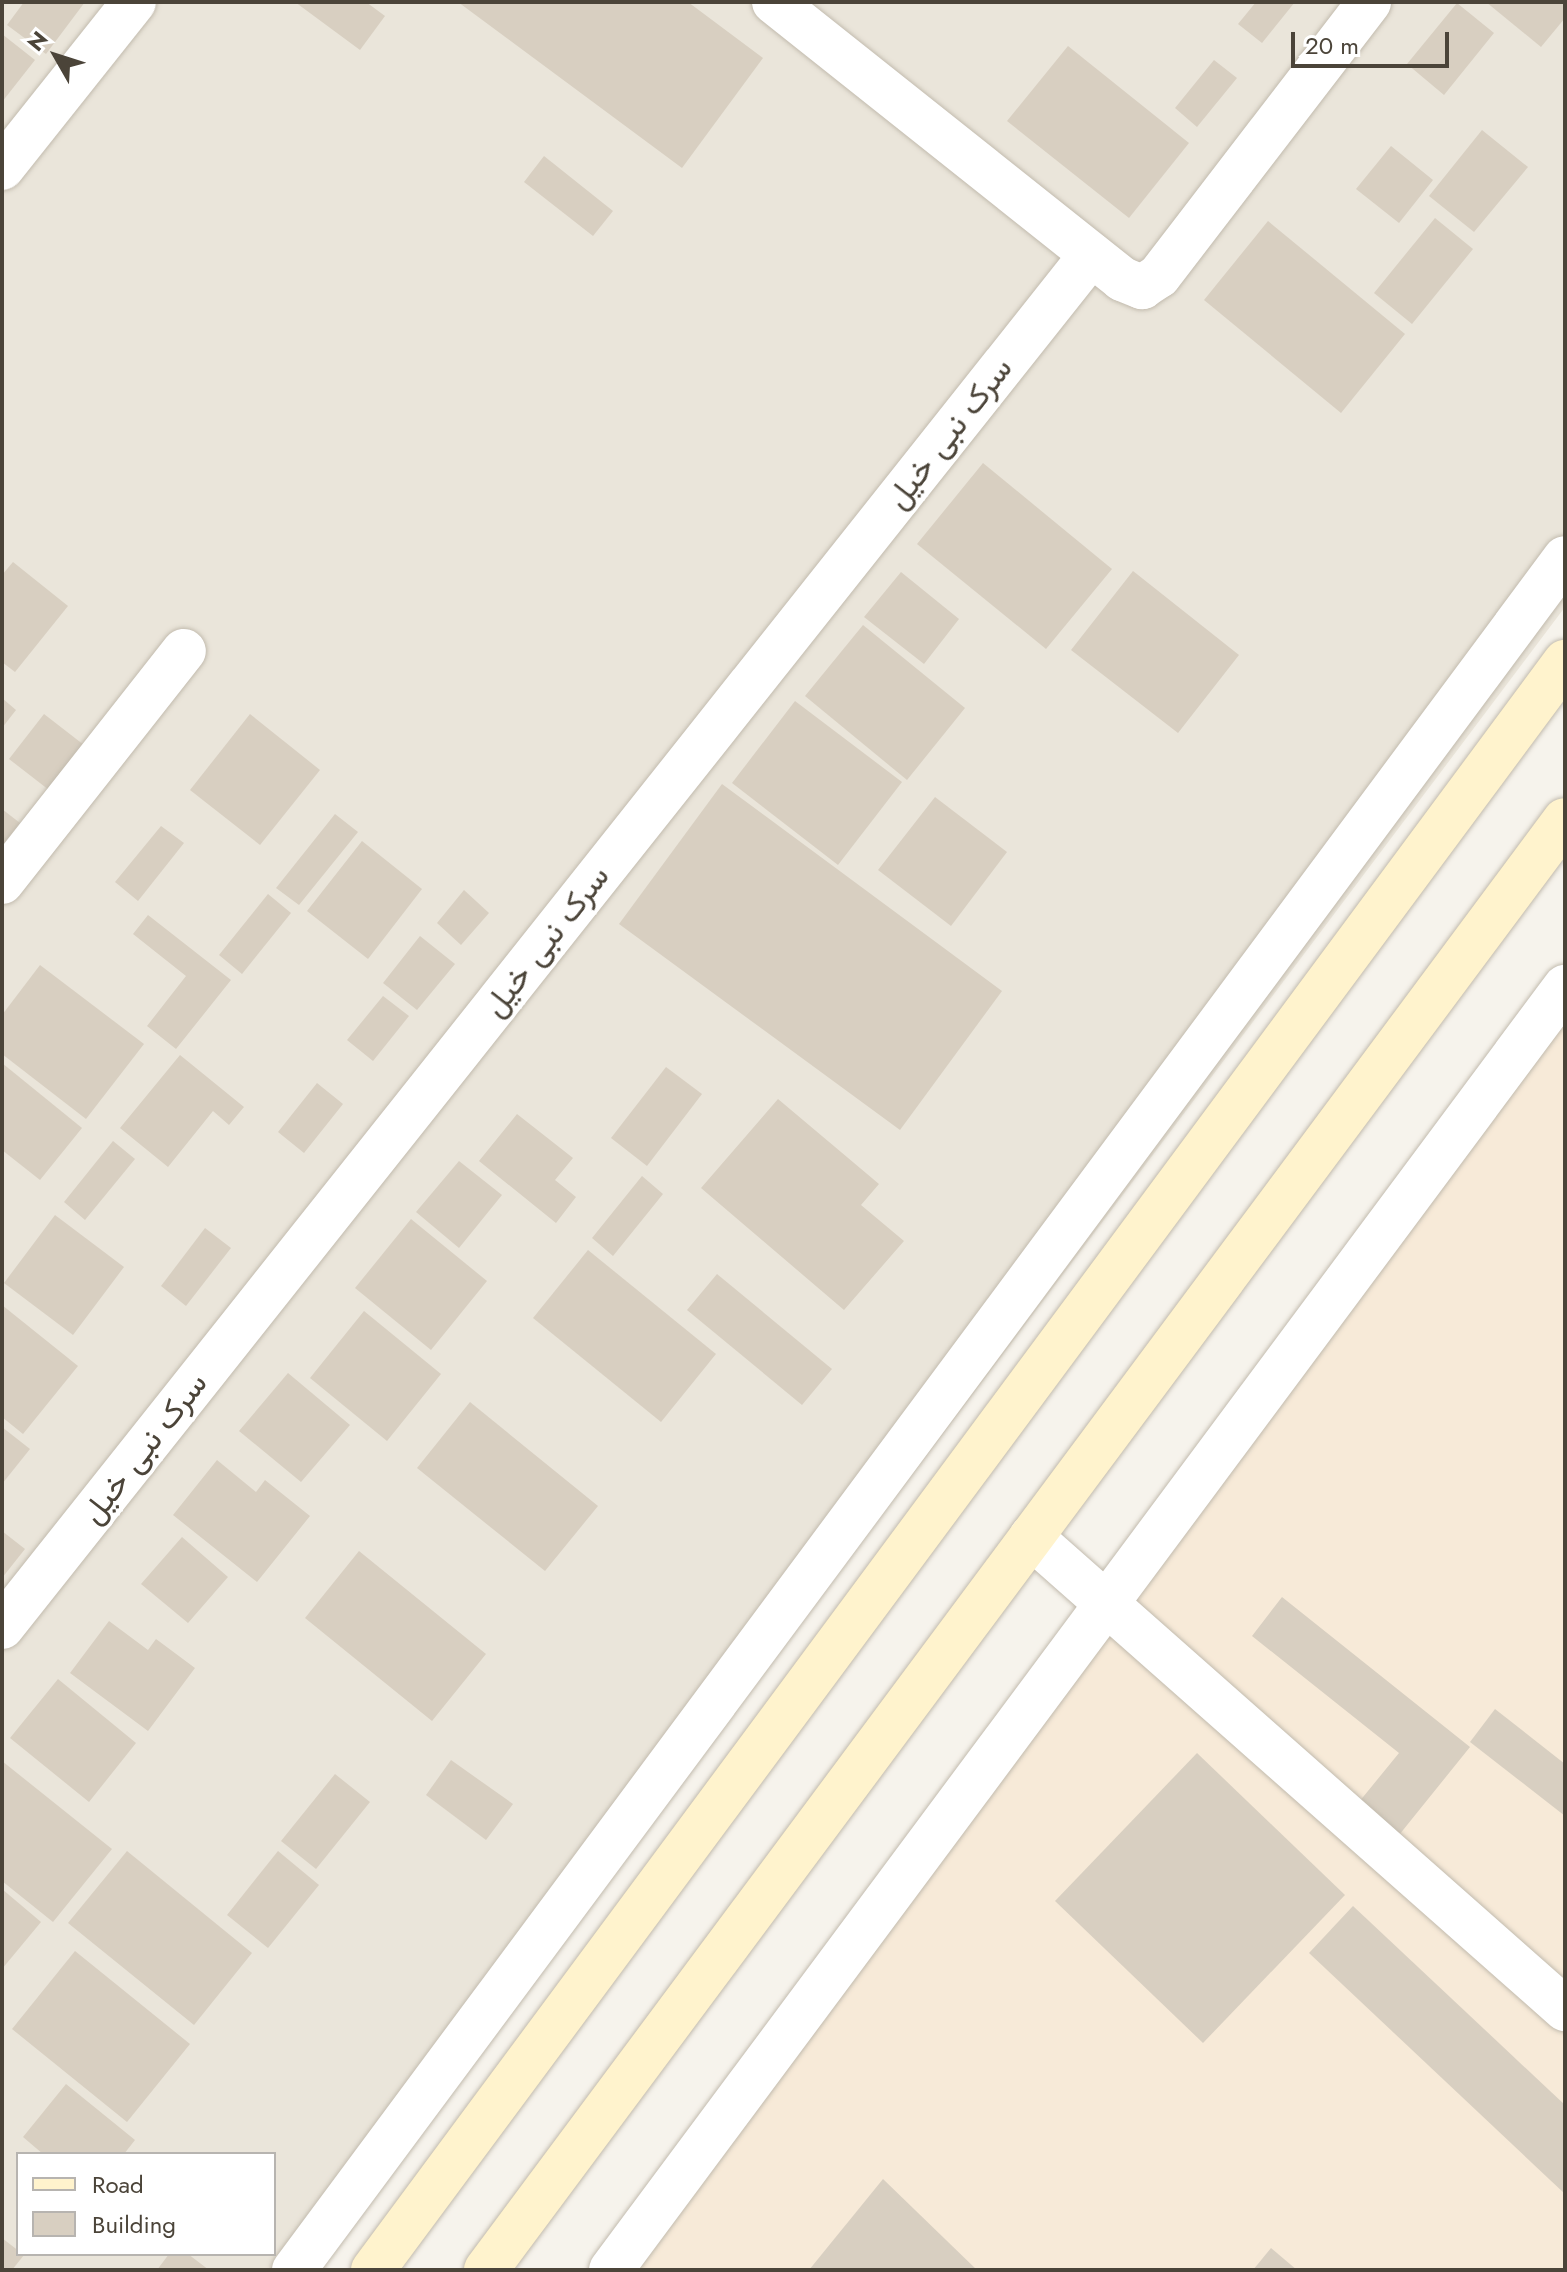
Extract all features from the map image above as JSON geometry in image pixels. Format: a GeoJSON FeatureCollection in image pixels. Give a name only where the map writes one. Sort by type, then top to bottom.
{"type":"FeatureCollection","features":[{"type":"Feature","properties":{"kind":"main road"},"geometry":{"type":"LineString","coordinates":[[373,2270],[1565,662]]}},
{"type":"Feature","properties":{"kind":"main road"},"geometry":{"type":"LineString","coordinates":[[486,2270],[1565,820]]}},
{"type":"Feature","properties":{"kind":"street"},"geometry":{"type":"LineString","coordinates":[[2,168],[134,2]]}},
{"type":"Feature","properties":{"kind":"street"},"geometry":{"type":"LineString","coordinates":[[802,11],[1091,255],[1142,287],[1159,276],[1369,2]]}},
{"type":"Feature","properties":{"kind":"street","name":"سرک نبی خیل"},"geometry":{"type":"LineString","coordinates":[[2,1627],[1091,255]]}},
{"type":"Feature","properties":{"kind":"street"},"geometry":{"type":"LineString","coordinates":[[294,2270],[1565,558]]}},
{"type":"Feature","properties":{"kind":"street"},"geometry":{"type":"LineString","coordinates":[[2,882],[184,651]]}},
{"type":"Feature","properties":{"kind":"street"},"geometry":{"type":"LineString","coordinates":[[611,2270],[1565,987]]}},
{"type":"Feature","properties":{"kind":"street"},"geometry":{"type":"LineString","coordinates":[[1031,1537],[1110,1602],[1565,2009]]}},
{"type":"Feature","properties":{"kind":"shaded area"},"geometry":{"type":"Polygon","coordinates":[[[2,2],[1565,2],[1565,607],[314,2270],[2,2270],[2,2]]]}},
{"type":"Feature","properties":{"kind":"shaded area"},"geometry":{"type":"Polygon","coordinates":[[[1565,987],[1565,2270],[611,2270],[1565,987]]]}},
{"type":"Feature","properties":{"kind":"building"},"geometry":{"type":"Polygon","coordinates":[[[24,2],[85,2],[46,54],[7,25],[24,2]]]}},
{"type":"Feature","properties":{"kind":"building"},"geometry":{"type":"Polygon","coordinates":[[[295,2],[366,2],[385,16],[360,50],[295,2]]]}},
{"type":"Feature","properties":{"kind":"building"},"geometry":{"type":"Polygon","coordinates":[[[458,2],[688,2],[763,58],[682,168],[458,2]]]}},
{"type":"Feature","properties":{"kind":"building"},"geometry":{"type":"Polygon","coordinates":[[[1256,2],[1295,2],[1262,43],[1238,24],[1256,2]]]}},
{"type":"Feature","properties":{"kind":"building"},"geometry":{"type":"Polygon","coordinates":[[[1486,2],[1565,2],[1565,18],[1541,47],[1486,2]]]}},
{"type":"Feature","properties":{"kind":"building"},"geometry":{"type":"Polygon","coordinates":[[[1457,3],[1494,33],[1444,95],[1407,64],[1457,3]]]}},
{"type":"Feature","properties":{"kind":"building"},"geometry":{"type":"Polygon","coordinates":[[[2,34],[35,60],[2,102],[2,34]]]}},
{"type":"Feature","properties":{"kind":"building"},"geometry":{"type":"Polygon","coordinates":[[[1068,46],[1189,143],[1129,218],[1007,121],[1068,46]]]}},
{"type":"Feature","properties":{"kind":"building"},"geometry":{"type":"Polygon","coordinates":[[[1214,60],[1237,78],[1197,127],[1175,108],[1214,60]]]}},
{"type":"Feature","properties":{"kind":"building"},"geometry":{"type":"Polygon","coordinates":[[[1482,130],[1528,167],[1474,232],[1429,196],[1482,130]]]}},
{"type":"Feature","properties":{"kind":"building"},"geometry":{"type":"Polygon","coordinates":[[[1391,146],[1433,180],[1399,223],[1356,189],[1391,146]]]}},
{"type":"Feature","properties":{"kind":"building"},"geometry":{"type":"Polygon","coordinates":[[[544,156],[613,211],[593,236],[524,182],[544,156]]]}},
{"type":"Feature","properties":{"kind":"building"},"geometry":{"type":"Polygon","coordinates":[[[1435,218],[1473,249],[1412,324],[1374,293],[1435,218]]]}},
{"type":"Feature","properties":{"kind":"building"},"geometry":{"type":"Polygon","coordinates":[[[1268,221],[1405,334],[1341,413],[1204,300],[1268,221]]]}},
{"type":"Feature","properties":{"kind":"building"},"geometry":{"type":"Polygon","coordinates":[[[983,463],[1112,569],[1046,649],[917,544],[983,463]]]}},
{"type":"Feature","properties":{"kind":"building"},"geometry":{"type":"Polygon","coordinates":[[[13,562],[68,606],[15,672],[2,662],[2,575],[13,562]]]}},
{"type":"Feature","properties":{"kind":"building"},"geometry":{"type":"Polygon","coordinates":[[[1133,571],[1239,655],[1178,733],[1071,650],[1133,571]]]}},
{"type":"Feature","properties":{"kind":"building"},"geometry":{"type":"Polygon","coordinates":[[[901,572],[959,619],[924,664],[864,617],[901,572]]]}},
{"type":"Feature","properties":{"kind":"building"},"geometry":{"type":"Polygon","coordinates":[[[863,625],[965,708],[907,780],[805,696],[863,625]]]}},
{"type":"Feature","properties":{"kind":"building"},"geometry":{"type":"Polygon","coordinates":[[[2,698],[16,710],[2,728],[2,698]]]}},
{"type":"Feature","properties":{"kind":"building"},"geometry":{"type":"Polygon","coordinates":[[[795,701],[902,782],[838,865],[732,783],[795,701]]]}},
{"type":"Feature","properties":{"kind":"building"},"geometry":{"type":"Polygon","coordinates":[[[44,714],[84,745],[49,790],[9,759],[44,714]]]}},
{"type":"Feature","properties":{"kind":"building"},"geometry":{"type":"Polygon","coordinates":[[[250,714],[320,770],[260,845],[190,790],[250,714]]]}},
{"type":"Feature","properties":{"kind":"building"},"geometry":{"type":"Polygon","coordinates":[[[722,784],[1002,991],[900,1130],[619,924],[722,784]]]}},
{"type":"Feature","properties":{"kind":"building"},"geometry":{"type":"Polygon","coordinates":[[[935,797],[1007,852],[951,926],[878,870],[935,797]]]}},
{"type":"Feature","properties":{"kind":"building"},"geometry":{"type":"Polygon","coordinates":[[[2,809],[20,823],[2,846],[2,809]]]}},
{"type":"Feature","properties":{"kind":"building"},"geometry":{"type":"Polygon","coordinates":[[[335,814],[358,832],[299,905],[276,888],[335,814]]]}},
{"type":"Feature","properties":{"kind":"building"},"geometry":{"type":"Polygon","coordinates":[[[161,826],[184,843],[138,901],[115,882],[161,826]]]}},
{"type":"Feature","properties":{"kind":"building"},"geometry":{"type":"Polygon","coordinates":[[[362,841],[422,889],[368,959],[307,911],[362,841]]]}},
{"type":"Feature","properties":{"kind":"building"},"geometry":{"type":"Polygon","coordinates":[[[464,890],[489,913],[461,945],[437,923],[464,890]]]}},
{"type":"Feature","properties":{"kind":"building"},"geometry":{"type":"Polygon","coordinates":[[[268,894],[291,913],[242,974],[219,955],[268,894]]]}},
{"type":"Feature","properties":{"kind":"building"},"geometry":{"type":"Polygon","coordinates":[[[148,915],[231,980],[176,1049],[147,1026],[186,976],[133,934],[148,915]]]}},
{"type":"Feature","properties":{"kind":"building"},"geometry":{"type":"Polygon","coordinates":[[[420,936],[455,964],[417,1010],[383,983],[420,936]]]}},
{"type":"Feature","properties":{"kind":"building"},"geometry":{"type":"Polygon","coordinates":[[[40,965],[144,1044],[86,1119],[2,1054],[2,1015],[40,965]]]}},
{"type":"Feature","properties":{"kind":"building"},"geometry":{"type":"Polygon","coordinates":[[[383,996],[409,1016],[373,1061],[347,1040],[383,996]]]}},
{"type":"Feature","properties":{"kind":"building"},"geometry":{"type":"Polygon","coordinates":[[[180,1055],[244,1107],[229,1125],[213,1111],[168,1167],[120,1128],[180,1055]]]}},
{"type":"Feature","properties":{"kind":"building"},"geometry":{"type":"Polygon","coordinates":[[[2,1063],[82,1128],[40,1180],[2,1150],[2,1063]]]}},
{"type":"Feature","properties":{"kind":"building"},"geometry":{"type":"Polygon","coordinates":[[[666,1067],[702,1094],[647,1166],[611,1138],[666,1067]]]}},
{"type":"Feature","properties":{"kind":"building"},"geometry":{"type":"Polygon","coordinates":[[[317,1083],[343,1104],[304,1153],[278,1132],[317,1083]]]}},
{"type":"Feature","properties":{"kind":"building"},"geometry":{"type":"Polygon","coordinates":[[[778,1099],[879,1184],[861,1205],[904,1241],[844,1310],[701,1188],[778,1099]]]}},
{"type":"Feature","properties":{"kind":"building"},"geometry":{"type":"Polygon","coordinates":[[[517,1114],[573,1158],[555,1180],[576,1197],[556,1223],[479,1161],[517,1114]]]}},
{"type":"Feature","properties":{"kind":"building"},"geometry":{"type":"Polygon","coordinates":[[[113,1141],[135,1159],[85,1220],[64,1202],[113,1141]]]}},
{"type":"Feature","properties":{"kind":"building"},"geometry":{"type":"Polygon","coordinates":[[[459,1161],[502,1195],[459,1248],[416,1212],[459,1161]]]}},
{"type":"Feature","properties":{"kind":"building"},"geometry":{"type":"Polygon","coordinates":[[[642,1176],[663,1194],[613,1256],[592,1238],[642,1176]]]}},
{"type":"Feature","properties":{"kind":"building"},"geometry":{"type":"Polygon","coordinates":[[[55,1215],[124,1267],[73,1335],[4,1283],[55,1215]]]}},
{"type":"Feature","properties":{"kind":"building"},"geometry":{"type":"Polygon","coordinates":[[[411,1219],[487,1281],[431,1350],[355,1288],[411,1219]]]}},
{"type":"Feature","properties":{"kind":"building"},"geometry":{"type":"Polygon","coordinates":[[[205,1228],[231,1248],[186,1306],[161,1286],[205,1228]]]}},
{"type":"Feature","properties":{"kind":"building"},"geometry":{"type":"Polygon","coordinates":[[[588,1250],[716,1354],[661,1422],[533,1318],[588,1250]]]}},
{"type":"Feature","properties":{"kind":"building"},"geometry":{"type":"Polygon","coordinates":[[[717,1274],[832,1369],[802,1405],[687,1310],[717,1274]]]}},
{"type":"Feature","properties":{"kind":"building"},"geometry":{"type":"Polygon","coordinates":[[[2,1305],[78,1366],[23,1434],[2,1417],[2,1305]]]}},
{"type":"Feature","properties":{"kind":"building"},"geometry":{"type":"Polygon","coordinates":[[[364,1311],[441,1374],[387,1441],[310,1378],[364,1311]]]}},
{"type":"Feature","properties":{"kind":"building"},"geometry":{"type":"Polygon","coordinates":[[[288,1373],[350,1425],[301,1482],[239,1431],[288,1373]]]}},
{"type":"Feature","properties":{"kind":"building"},"geometry":{"type":"Polygon","coordinates":[[[470,1402],[598,1506],[545,1571],[417,1468],[470,1402]]]}},
{"type":"Feature","properties":{"kind":"building"},"geometry":{"type":"Polygon","coordinates":[[[2,1427],[30,1449],[2,1484],[2,1427]]]}},
{"type":"Feature","properties":{"kind":"building"},"geometry":{"type":"Polygon","coordinates":[[[217,1460],[256,1492],[265,1480],[310,1516],[257,1582],[173,1515],[217,1460]]]}},
{"type":"Feature","properties":{"kind":"building"},"geometry":{"type":"Polygon","coordinates":[[[2,1531],[25,1549],[2,1578],[2,1531]]]}},
{"type":"Feature","properties":{"kind":"building"},"geometry":{"type":"Polygon","coordinates":[[[182,1537],[228,1577],[188,1623],[141,1584],[182,1537]]]}},
{"type":"Feature","properties":{"kind":"building"},"geometry":{"type":"Polygon","coordinates":[[[359,1551],[486,1654],[432,1721],[305,1618],[359,1551]]]}},
{"type":"Feature","properties":{"kind":"building"},"geometry":{"type":"Polygon","coordinates":[[[1282,1597],[1470,1747],[1391,1845],[1350,1813],[1399,1753],[1252,1636],[1282,1597]]]}},
{"type":"Feature","properties":{"kind":"building"},"geometry":{"type":"Polygon","coordinates":[[[109,1621],[148,1650],[156,1639],[195,1668],[148,1731],[70,1673],[109,1621]]]}},
{"type":"Feature","properties":{"kind":"building"},"geometry":{"type":"Polygon","coordinates":[[[58,1679],[136,1743],[89,1802],[10,1738],[58,1679]]]}},
{"type":"Feature","properties":{"kind":"building"},"geometry":{"type":"Polygon","coordinates":[[[1495,1709],[1565,1764],[1565,1816],[1470,1742],[1495,1709]]]}},
{"type":"Feature","properties":{"kind":"building"},"geometry":{"type":"Polygon","coordinates":[[[1197,1753],[1345,1895],[1203,2043],[1055,1901],[1197,1753]]]}},
{"type":"Feature","properties":{"kind":"building"},"geometry":{"type":"Polygon","coordinates":[[[451,1760],[513,1804],[486,1840],[426,1795],[451,1760]]]}},
{"type":"Feature","properties":{"kind":"building"},"geometry":{"type":"Polygon","coordinates":[[[2,1761],[112,1849],[53,1922],[2,1881],[2,1761]]]}},
{"type":"Feature","properties":{"kind":"building"},"geometry":{"type":"Polygon","coordinates":[[[335,1774],[370,1802],[316,1869],[281,1841],[335,1774]]]}},
{"type":"Feature","properties":{"kind":"building"},"geometry":{"type":"Polygon","coordinates":[[[127,1851],[252,1953],[194,2025],[68,1923],[127,1851]]]}},
{"type":"Feature","properties":{"kind":"building"},"geometry":{"type":"Polygon","coordinates":[[[278,1851],[319,1885],[268,1948],[227,1915],[278,1851]]]}},
{"type":"Feature","properties":{"kind":"building"},"geometry":{"type":"Polygon","coordinates":[[[2,1889],[41,1922],[2,1969],[2,1889]]]}},
{"type":"Feature","properties":{"kind":"building"},"geometry":{"type":"Polygon","coordinates":[[[1353,1906],[1565,2105],[1565,2194],[1309,1953],[1353,1906]]]}},
{"type":"Feature","properties":{"kind":"building"},"geometry":{"type":"Polygon","coordinates":[[[75,1951],[190,2044],[127,2122],[12,2029],[75,1951]]]}},
{"type":"Feature","properties":{"kind":"building"},"geometry":{"type":"Polygon","coordinates":[[[66,2084],[135,2140],[126,2152],[41,2152],[23,2137],[66,2084]]]}},
{"type":"Feature","properties":{"kind":"building"},"geometry":{"type":"Polygon","coordinates":[[[883,2179],[977,2270],[809,2270],[883,2179]]]}},
{"type":"Feature","properties":{"kind":"building"},"geometry":{"type":"Polygon","coordinates":[[[2,2238],[16,2249],[16,2256],[23,2256],[12,2270],[2,2270],[2,2238]]]}},
{"type":"Feature","properties":{"kind":"building"},"geometry":{"type":"Polygon","coordinates":[[[1271,2248],[1297,2270],[1253,2270],[1271,2248]]]}},
{"type":"Feature","properties":{"kind":"building"},"geometry":{"type":"Polygon","coordinates":[[[168,2256],[191,2256],[209,2270],[157,2270],[168,2256]]]}}]}
